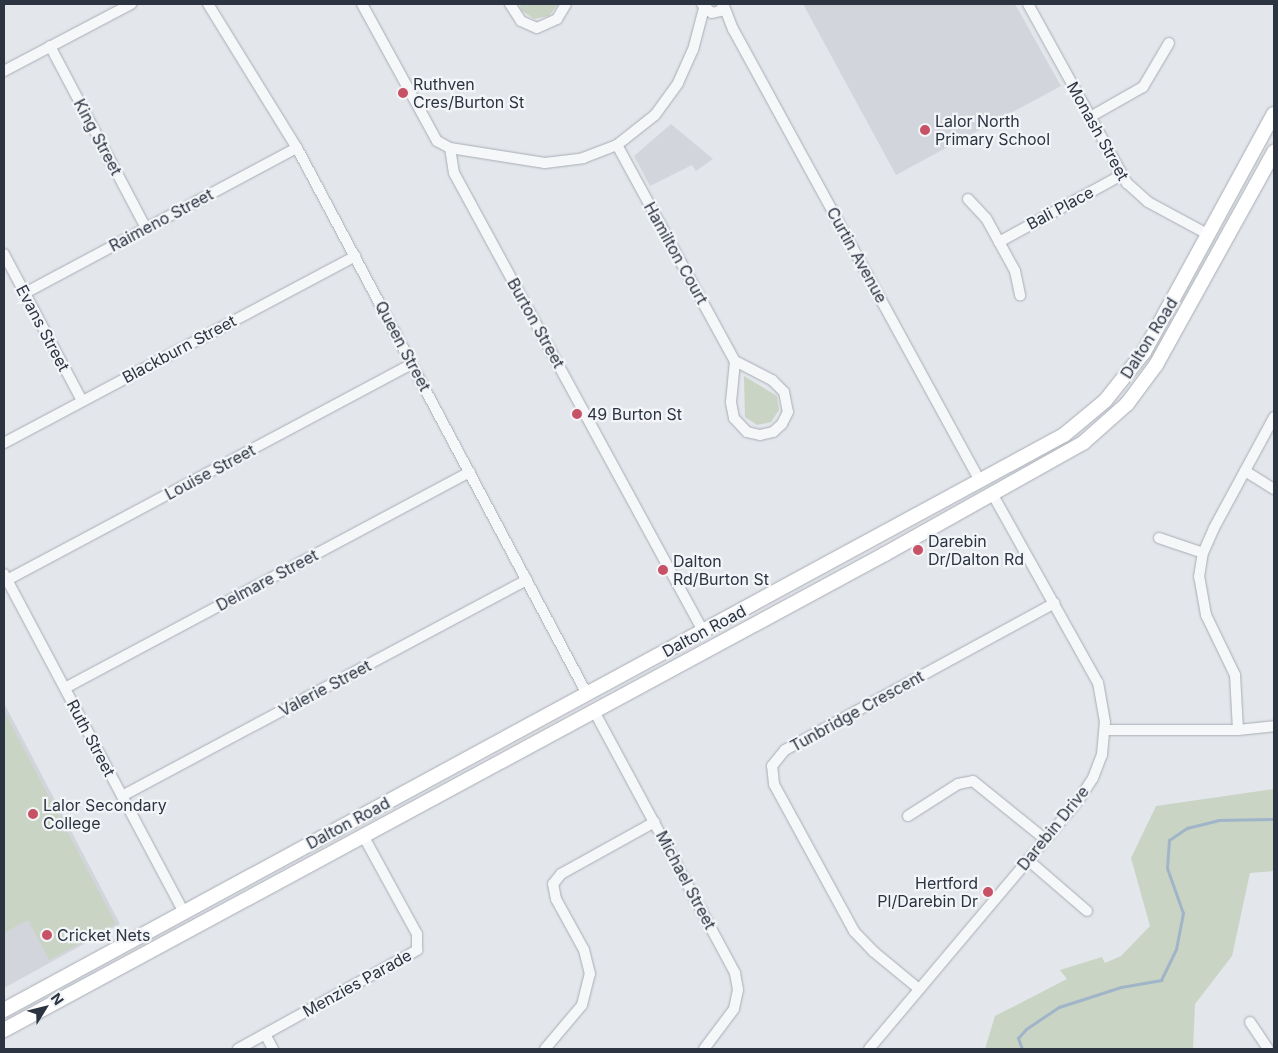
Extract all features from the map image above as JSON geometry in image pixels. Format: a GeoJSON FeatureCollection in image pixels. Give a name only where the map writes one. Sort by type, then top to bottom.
{"type":"FeatureCollection","features":[{"type":"Feature","properties":{"kind":"main road","name":"Dalton Road"},"geometry":{"type":"LineString","coordinates":[[4,1010],[1064,435],[1109,397],[1144,352],[1274,114]]}},
{"type":"Feature","properties":{"kind":"main road","name":"Dalton Road"},"geometry":{"type":"LineString","coordinates":[[4,1030],[364,837],[993,495],[1083,443],[1127,404],[1156,365],[1274,152]]}},
{"type":"Feature","properties":{"kind":"main road","name":"Monash Street"},"geometry":{"type":"LineString","coordinates":[[1208,235],[1224,244]]}},
{"type":"Feature","properties":{"kind":"main road","name":"Burton Street"},"geometry":{"type":"LineString","coordinates":[[703,631],[712,647]]}},
{"type":"Feature","properties":{"kind":"main road","name":"Ruth Street"},"geometry":{"type":"LineString","coordinates":[[184,912],[192,929]]}},
{"type":"Feature","properties":{"kind":"street"},"geometry":{"type":"LineString","coordinates":[[4,71],[131,4]]}},
{"type":"Feature","properties":{"kind":"street","name":"Queen Street"},"geometry":{"type":"LineString","coordinates":[[208,4],[297,148],[587,694]]}},
{"type":"Feature","properties":{"kind":"street"},"geometry":{"type":"LineString","coordinates":[[362,4],[437,141],[450,148],[546,163],[584,158],[617,145],[641,129],[666,102],[688,65],[698,30],[714,8]]}},
{"type":"Feature","properties":{"kind":"street"},"geometry":{"type":"LineString","coordinates":[[510,4],[521,21],[537,28],[557,20],[566,4]]}},
{"type":"Feature","properties":{"kind":"street","name":"Monash Street"},"geometry":{"type":"LineString","coordinates":[[1028,4],[1122,175],[1132,189],[1148,202],[1208,235]]}},
{"type":"Feature","properties":{"kind":"street","name":"Curtin Avenue"},"geometry":{"type":"LineString","coordinates":[[714,8],[733,29],[980,481]]}},
{"type":"Feature","properties":{"kind":"street"},"geometry":{"type":"LineString","coordinates":[[1090,117],[1144,86],[1169,43]]}},
{"type":"Feature","properties":{"kind":"street","name":"King Street"},"geometry":{"type":"LineString","coordinates":[[50,46],[146,228]]}},
{"type":"Feature","properties":{"kind":"street","name":"Hamilton Court"},"geometry":{"type":"LineString","coordinates":[[617,145],[735,361]]}},
{"type":"Feature","properties":{"kind":"street","name":"Raimeno Street"},"geometry":{"type":"LineString","coordinates":[[25,293],[297,148]]}},
{"type":"Feature","properties":{"kind":"street","name":"Burton Street"},"geometry":{"type":"LineString","coordinates":[[450,148],[451,168],[703,631]]}},
{"type":"Feature","properties":{"kind":"street","name":"Bali Place"},"geometry":{"type":"LineString","coordinates":[[999,242],[1122,175]]}},
{"type":"Feature","properties":{"kind":"street"},"geometry":{"type":"LineString","coordinates":[[968,199],[980,210],[1015,271],[1020,295]]}},
{"type":"Feature","properties":{"kind":"street","name":"Evans Street"},"geometry":{"type":"LineString","coordinates":[[4,254],[82,401]]}},
{"type":"Feature","properties":{"kind":"street","name":"Blackburn Street"},"geometry":{"type":"LineString","coordinates":[[4,443],[355,256]]}},
{"type":"Feature","properties":{"kind":"street"},"geometry":{"type":"LineString","coordinates":[[735,361],[772,380],[784,392],[788,412],[782,424],[773,432],[760,435],[747,432],[734,418],[732,402],[735,361]]}},
{"type":"Feature","properties":{"kind":"street","name":"Louise Street"},"geometry":{"type":"LineString","coordinates":[[5,577],[412,364]]}},
{"type":"Feature","properties":{"kind":"street"},"geometry":{"type":"LineString","coordinates":[[1238,730],[1235,675],[1206,615],[1200,592],[1203,553],[1274,417]]}},
{"type":"Feature","properties":{"kind":"street"},"geometry":{"type":"LineString","coordinates":[[1245,471],[1274,489]]}},
{"type":"Feature","properties":{"kind":"street","name":"Delmare Street"},"geometry":{"type":"LineString","coordinates":[[64,688],[470,472]]}},
{"type":"Feature","properties":{"kind":"street","name":"Darebin Drive"},"geometry":{"type":"LineString","coordinates":[[869,1049],[1045,839],[1093,778],[1102,755],[1106,730],[1098,683],[993,495]]}},
{"type":"Feature","properties":{"kind":"street"},"geometry":{"type":"LineString","coordinates":[[1160,538],[1203,553]]}},
{"type":"Feature","properties":{"kind":"street","name":"Ruth Street"},"geometry":{"type":"LineString","coordinates":[[5,577],[184,912]]}},
{"type":"Feature","properties":{"kind":"street","name":"Valerie Street"},"geometry":{"type":"LineString","coordinates":[[122,796],[527,580]]}},
{"type":"Feature","properties":{"kind":"street","name":"Tunbridge Crescent"},"geometry":{"type":"LineString","coordinates":[[919,989],[874,952],[854,931],[774,784],[772,766],[786,750],[1055,603]]}},
{"type":"Feature","properties":{"kind":"street","name":"Michael Street"},"geometry":{"type":"LineString","coordinates":[[594,711],[732,964],[738,981],[734,1009],[704,1049]]}},
{"type":"Feature","properties":{"kind":"street"},"geometry":{"type":"LineString","coordinates":[[1106,730],[1238,730],[1274,726]]}},
{"type":"Feature","properties":{"kind":"street"},"geometry":{"type":"LineString","coordinates":[[908,816],[958,784],[973,781],[1045,839]]}},
{"type":"Feature","properties":{"kind":"street"},"geometry":{"type":"LineString","coordinates":[[544,1049],[582,1005],[590,974],[584,950],[556,899],[553,884],[561,874],[655,822]]}},
{"type":"Feature","properties":{"kind":"street","name":"Menzies Parade"},"geometry":{"type":"LineString","coordinates":[[238,1049],[417,950],[417,934],[364,837]]}},
{"type":"Feature","properties":{"kind":"street"},"geometry":{"type":"LineString","coordinates":[[1028,860],[1087,911]]}},
{"type":"Feature","properties":{"kind":"street"},"geometry":{"type":"LineString","coordinates":[[1250,1022],[1268,1049]]}},
{"type":"Feature","properties":{"kind":"street"},"geometry":{"type":"LineString","coordinates":[[265,1034],[273,1049]]}},
{"type":"Feature","properties":{"kind":"shaded area","name":"Lalor North Primary School"},"geometry":{"type":"Polygon","coordinates":[[[803,4],[1015,4],[1061,86],[896,175],[803,4]]]}},
{"type":"Feature","properties":{"kind":"shaded area"},"geometry":{"type":"Polygon","coordinates":[[[671,124],[713,159],[696,171],[692,165],[650,186],[634,156],[671,124]]]}},
{"type":"Feature","properties":{"kind":"shaded area","name":"Lalor Secondary College"},"geometry":{"type":"Polygon","coordinates":[[[4,703],[120,924],[4,988],[4,703]]]}},
{"type":"Feature","properties":{"kind":"green space"},"geometry":{"type":"Polygon","coordinates":[[[520,4],[558,4],[549,16],[534,19],[521,10],[520,4]]]}},
{"type":"Feature","properties":{"kind":"green space"},"geometry":{"type":"Polygon","coordinates":[[[744,376],[777,396],[779,410],[771,422],[757,425],[745,417],[744,376]]]}},
{"type":"Feature","properties":{"kind":"green space","name":"Lalor Secondary College"},"geometry":{"type":"Polygon","coordinates":[[[4,711],[116,924],[49,960],[28,920],[4,933],[4,711]]]}},
{"type":"Feature","properties":{"kind":"green space"},"geometry":{"type":"Polygon","coordinates":[[[1274,789],[1274,871],[1250,873],[1232,956],[1195,1004],[1193,1049],[985,1049],[995,1016],[1067,979],[1060,970],[1102,957],[1105,963],[1121,956],[1150,926],[1131,858],[1156,806],[1274,789]]]}},
{"type":"Feature","properties":{"kind":"waterway"},"geometry":{"type":"LineString","coordinates":[[1022,1049],[1018,1038],[1026,1029],[1059,1007],[1121,987],[1161,980],[1176,949],[1183,913],[1167,868],[1169,840],[1187,828],[1218,820],[1274,819]]}},
{"type":"Feature","properties":{"kind":"place","name":"Ruthven Cres/Burton St"},"geometry":{"type":"Point","coordinates":[403,93]}},
{"type":"Feature","properties":{"kind":"place","name":"Lalor North Primary School"},"geometry":{"type":"Point","coordinates":[925,130]}},
{"type":"Feature","properties":{"kind":"place","name":"49 Burton St"},"geometry":{"type":"Point","coordinates":[577,414]}},
{"type":"Feature","properties":{"kind":"place","name":"Darebin Dr/Dalton Rd"},"geometry":{"type":"Point","coordinates":[918,550]}},
{"type":"Feature","properties":{"kind":"place","name":"Dalton Rd/Burton St"},"geometry":{"type":"Point","coordinates":[663,570]}},
{"type":"Feature","properties":{"kind":"place","name":"Lalor Secondary College"},"geometry":{"type":"Point","coordinates":[33,814]}},
{"type":"Feature","properties":{"kind":"place","name":"Hertford Pl/Darebin Dr"},"geometry":{"type":"Point","coordinates":[988,892]}},
{"type":"Feature","properties":{"kind":"place","name":"Cricket Nets"},"geometry":{"type":"Point","coordinates":[47,935]}}]}
